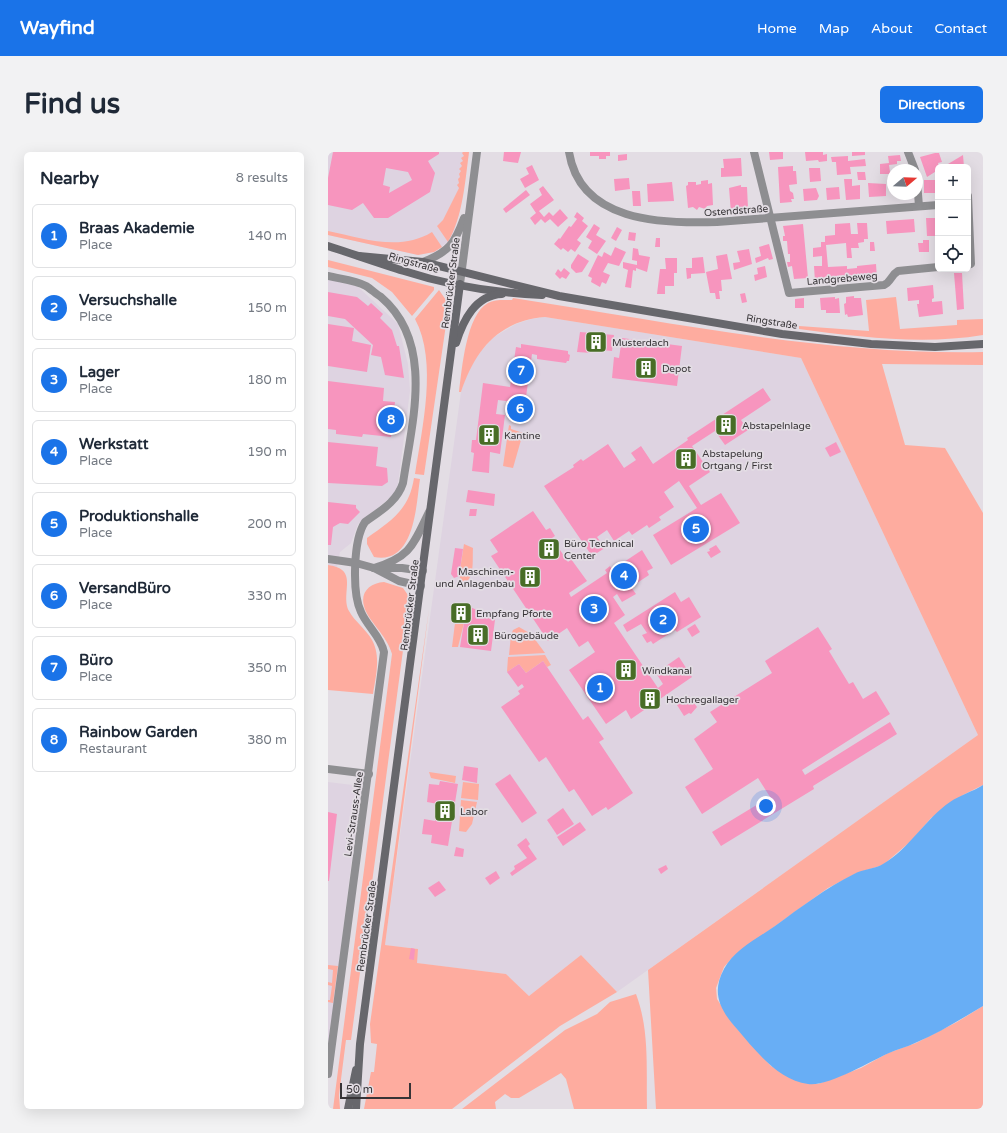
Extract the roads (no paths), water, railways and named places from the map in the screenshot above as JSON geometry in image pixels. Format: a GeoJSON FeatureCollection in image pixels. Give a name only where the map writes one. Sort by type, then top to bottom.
{"type":"FeatureCollection","features":[{"type":"Feature","properties":{"kind":"main road","name":"Ringstraße"},"geometry":{"type":"LineString","coordinates":[[328,246],[404,271],[460,284],[511,294],[559,296]]}},
{"type":"Feature","properties":{"kind":"main road","name":"Ringstraße"},"geometry":{"type":"LineString","coordinates":[[359,256],[423,262],[559,296],[835,341],[935,347],[983,344]]}},
{"type":"Feature","properties":{"kind":"main road","name":"Rembrücker Straße"},"geometry":{"type":"LineString","coordinates":[[356,1109],[359,1059],[460,284]]}},
{"type":"Feature","properties":{"kind":"main road"},"geometry":{"type":"LineString","coordinates":[[450,361],[465,321],[476,305],[488,297],[511,294]]}},
{"type":"Feature","properties":{"kind":"main road","name":"Rembrücker Straße"},"geometry":{"type":"LineString","coordinates":[[348,1109],[359,1059]]}},
{"type":"Feature","properties":{"kind":"street","name":"Rembrücker Straße"},"geometry":{"type":"LineString","coordinates":[[460,284],[477,152]]}},
{"type":"Feature","properties":{"kind":"street","name":"Ostendstraße"},"geometry":{"type":"LineString","coordinates":[[569,152],[575,175],[588,192],[607,207],[622,213],[692,222],[734,221],[935,205]]}},
{"type":"Feature","properties":{"kind":"street"},"geometry":{"type":"LineString","coordinates":[[754,152],[770,218]]}},
{"type":"Feature","properties":{"kind":"street"},"geometry":{"type":"LineString","coordinates":[[908,152],[913,164]]}},
{"type":"Feature","properties":{"kind":"street"},"geometry":{"type":"LineString","coordinates":[[423,262],[441,254],[453,244],[464,218],[470,198]]}},
{"type":"Feature","properties":{"kind":"street"},"geometry":{"type":"LineString","coordinates":[[918,200],[919,206]]}},
{"type":"Feature","properties":{"kind":"street"},"geometry":{"type":"LineString","coordinates":[[968,200],[970,236]]}},
{"type":"Feature","properties":{"kind":"street","name":"Landgrebeweg"},"geometry":{"type":"LineString","coordinates":[[770,218],[789,293],[884,285],[888,283],[893,274],[898,271],[935,267]]}},
{"type":"Feature","properties":{"kind":"street","name":"Levi-Strauss-Allee"},"geometry":{"type":"LineString","coordinates":[[328,276],[366,286],[388,304],[406,327],[414,357],[415,404],[403,483],[396,498],[365,522],[362,527],[356,563],[358,605],[366,621],[381,643],[384,652],[328,1074]]}},
{"type":"Feature","properties":{"kind":"street"},"geometry":{"type":"LineString","coordinates":[[374,568],[393,562],[405,554],[411,547],[431,509]]}},
{"type":"Feature","properties":{"kind":"street"},"geometry":{"type":"LineString","coordinates":[[328,559],[356,563],[374,568],[399,581],[421,586]]}},
{"type":"Feature","properties":{"kind":"street"},"geometry":{"type":"LineString","coordinates":[[374,568],[402,568],[423,571]]}},
{"type":"Feature","properties":{"kind":"street"},"geometry":{"type":"LineString","coordinates":[[328,769],[369,774]]}},
{"type":"Feature","properties":{"kind":"water"},"geometry":{"type":"Polygon","coordinates":[[[983,785],[983,1006],[950,1026],[924,1039],[889,1053],[827,1082],[808,1084],[787,1077],[759,1055],[731,1022],[722,1008],[719,1001],[718,986],[720,978],[728,962],[740,950],[844,879],[861,871],[880,866],[892,858],[941,809],[954,800],[983,785]]]}},
{"type":"Feature","properties":{"kind":"place","name":"Musterdach"},"geometry":{"type":"Point","coordinates":[596,342]}},
{"type":"Feature","properties":{"kind":"place","name":"Depot"},"geometry":{"type":"Point","coordinates":[646,368]}},
{"type":"Feature","properties":{"kind":"place","name":"Büro"},"geometry":{"type":"Point","coordinates":[521,371]}},
{"type":"Feature","properties":{"kind":"place","name":"VersandBüro"},"geometry":{"type":"Point","coordinates":[520,409]}},
{"type":"Feature","properties":{"kind":"place","name":"Rainbow Garden"},"geometry":{"type":"Point","coordinates":[391,420]}},
{"type":"Feature","properties":{"kind":"place","name":"Abstapelnlage"},"geometry":{"type":"Point","coordinates":[726,425]}},
{"type":"Feature","properties":{"kind":"place","name":"Kantine"},"geometry":{"type":"Point","coordinates":[489,435]}},
{"type":"Feature","properties":{"kind":"place","name":"Abstapelung Ortgang / First"},"geometry":{"type":"Point","coordinates":[686,459]}},
{"type":"Feature","properties":{"kind":"place","name":"Produktionshalle"},"geometry":{"type":"Point","coordinates":[696,529]}},
{"type":"Feature","properties":{"kind":"place","name":"Büro Technical Center"},"geometry":{"type":"Point","coordinates":[549,549]}},
{"type":"Feature","properties":{"kind":"place","name":"Werkstatt"},"geometry":{"type":"Point","coordinates":[624,576]}},
{"type":"Feature","properties":{"kind":"place","name":"Maschinen- und Anlagenbau"},"geometry":{"type":"Point","coordinates":[530,577]}},
{"type":"Feature","properties":{"kind":"place","name":"Lager"},"geometry":{"type":"Point","coordinates":[594,609]}},
{"type":"Feature","properties":{"kind":"place","name":"Empfang Pforte"},"geometry":{"type":"Point","coordinates":[461,613]}},
{"type":"Feature","properties":{"kind":"place","name":"Versuchshalle"},"geometry":{"type":"Point","coordinates":[663,620]}},
{"type":"Feature","properties":{"kind":"place","name":"Bürogebäude"},"geometry":{"type":"Point","coordinates":[478,635]}},
{"type":"Feature","properties":{"kind":"place","name":"Windkanal"},"geometry":{"type":"Point","coordinates":[626,670]}},
{"type":"Feature","properties":{"kind":"place","name":"Braas Akademie"},"geometry":{"type":"Point","coordinates":[600,688]}},
{"type":"Feature","properties":{"kind":"place","name":"Hochregallager"},"geometry":{"type":"Point","coordinates":[650,699]}},
{"type":"Feature","properties":{"kind":"place","name":"Labor"},"geometry":{"type":"Point","coordinates":[445,811]}}]}
